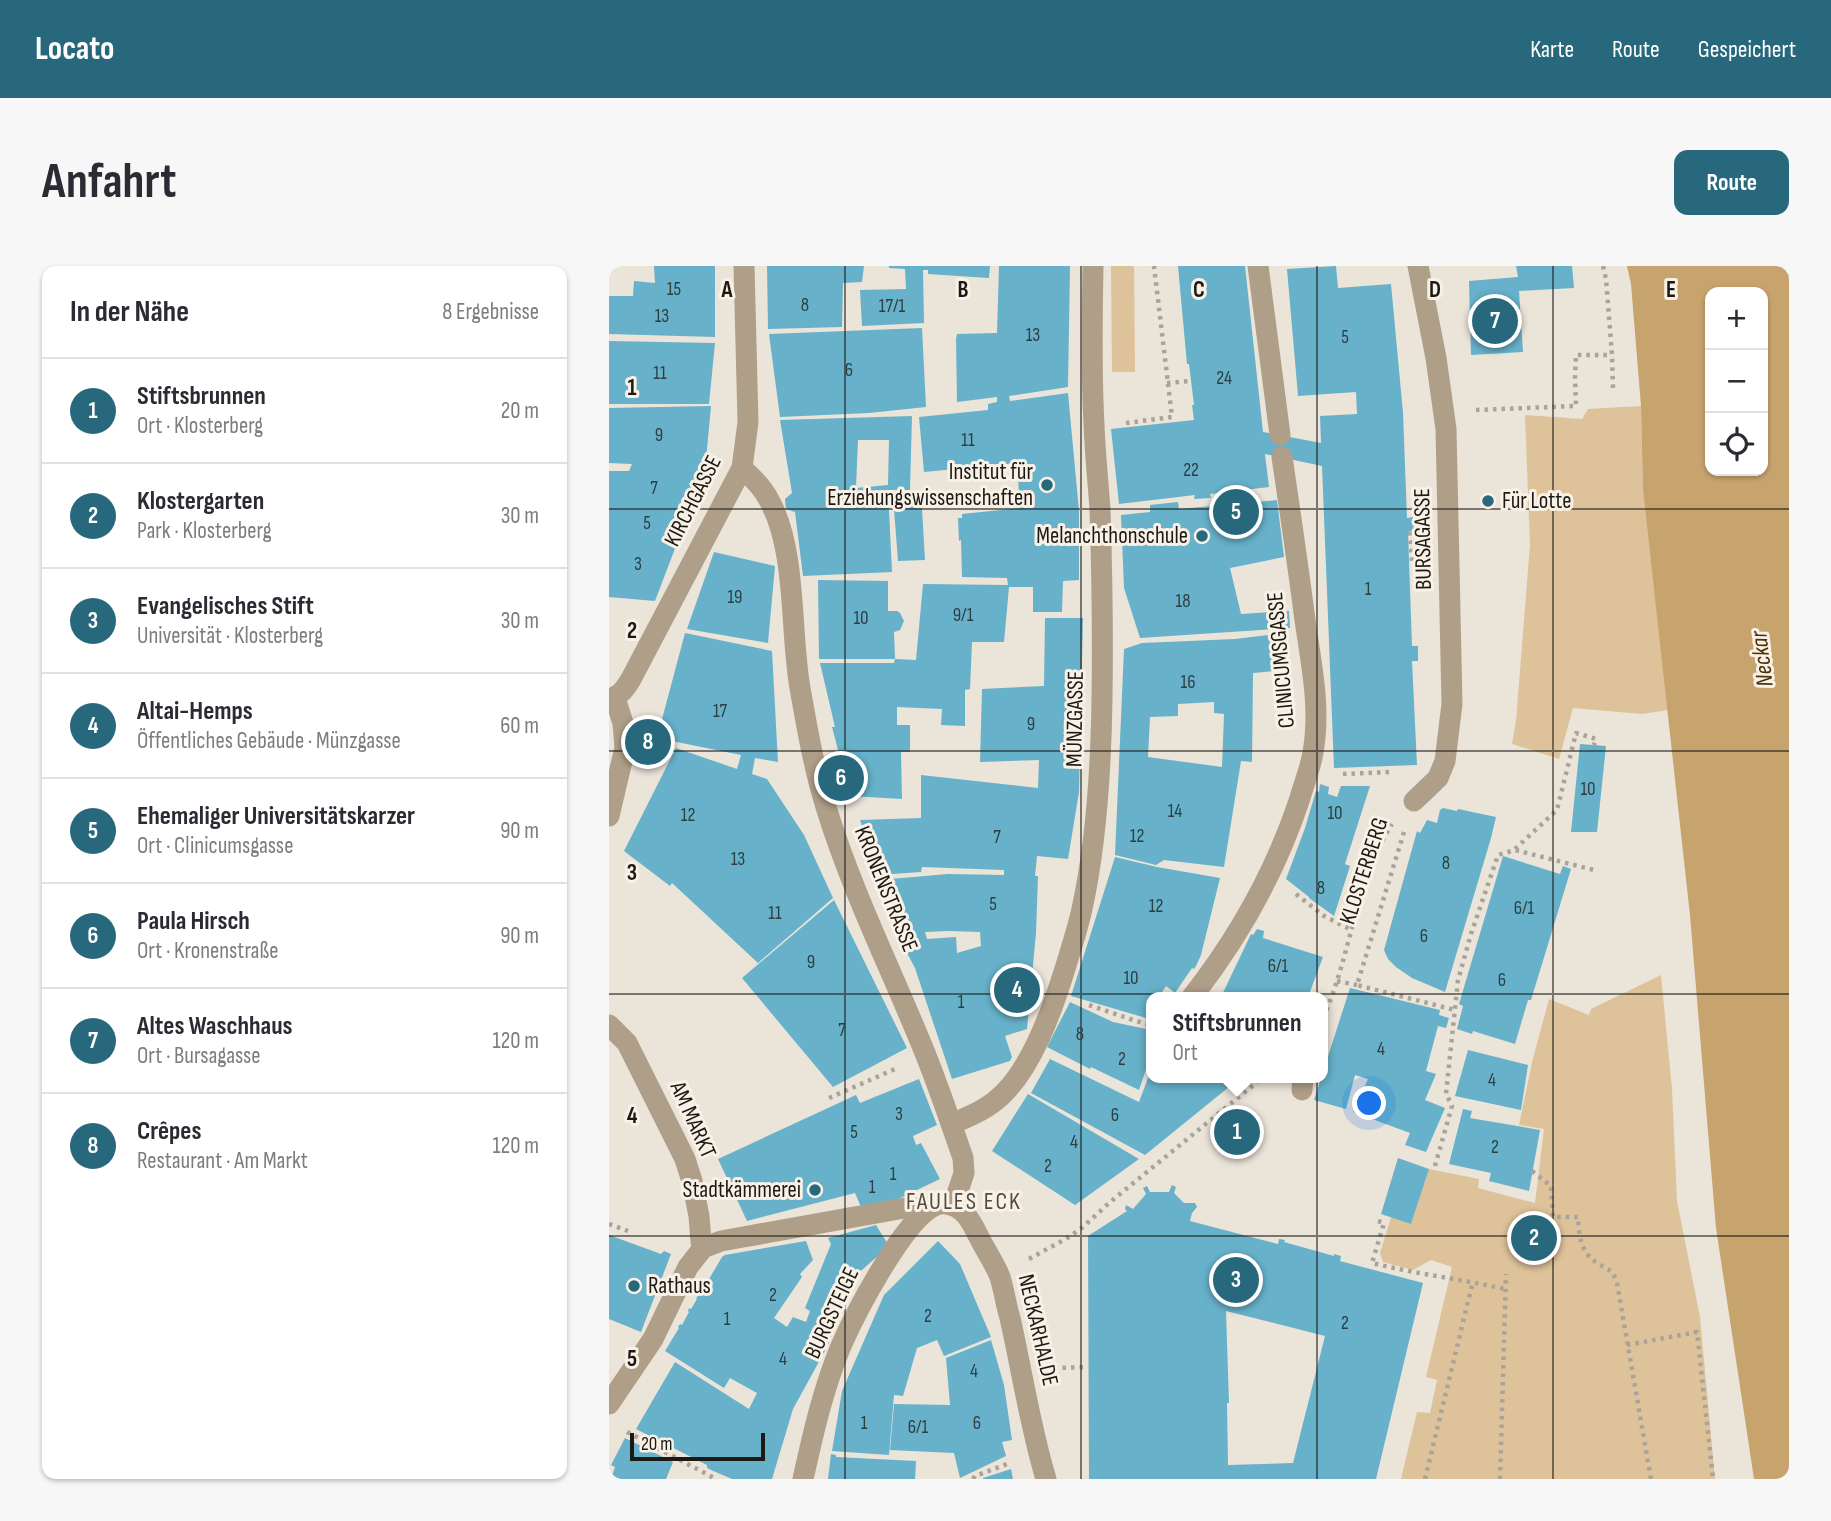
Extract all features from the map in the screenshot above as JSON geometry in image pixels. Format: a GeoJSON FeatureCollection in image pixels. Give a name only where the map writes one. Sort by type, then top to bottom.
{"type":"FeatureCollection","features":[{"type":"Feature","properties":{"kind":"street","name":"KIRCHGASSE"},"geometry":{"type":"LineString","coordinates":[[612,698],[624,690],[631,679],[742,468],[748,422],[744,266]]}},
{"type":"Feature","properties":{"kind":"street","name":"MÜNZGASSE"},"geometry":{"type":"LineString","coordinates":[[951,1124],[977,1114],[1005,1093],[1038,1041],[1057,995],[1082,911],[1090,864],[1101,760],[1102,659],[1100,506],[1092,367],[1093,266]]}},
{"type":"Feature","properties":{"kind":"street"},"geometry":{"type":"LineString","coordinates":[[1258,266],[1280,435]]}},
{"type":"Feature","properties":{"kind":"street","name":"BURSAGASSE"},"geometry":{"type":"LineString","coordinates":[[1414,801],[1438,778],[1445,761],[1452,704],[1446,429],[1436,358],[1418,266]]}},
{"type":"Feature","properties":{"kind":"street","name":"CLINICUMSGASSE"},"geometry":{"type":"LineString","coordinates":[[1196,992],[1234,938],[1270,874],[1303,787],[1313,752],[1315,692],[1282,457]]}},
{"type":"Feature","properties":{"kind":"street","name":"KRONENSTRASSE"},"geometry":{"type":"LineString","coordinates":[[742,468],[768,498],[781,530],[799,683],[812,758],[826,807],[852,878],[926,1055],[965,1166],[953,1206]]}},
{"type":"Feature","properties":{"kind":"street"},"geometry":{"type":"LineString","coordinates":[[609,816],[625,748],[622,723],[612,698]]}},
{"type":"Feature","properties":{"kind":"street","name":"AM MARKT"},"geometry":{"type":"LineString","coordinates":[[609,1025],[627,1043],[685,1159],[692,1181],[703,1248]]}},
{"type":"Feature","properties":{"kind":"street"},"geometry":{"type":"LineString","coordinates":[[609,1404],[653,1339],[688,1267],[703,1248],[721,1241],[919,1205],[930,1208],[944,1203],[953,1206]]}},
{"type":"Feature","properties":{"kind":"street","name":"NECKARHALDE"},"geometry":{"type":"LineString","coordinates":[[953,1206],[963,1211],[1000,1276],[1038,1454],[1046,1479]]}},
{"type":"Feature","properties":{"kind":"street","name":"BURGSTEIGE"},"geometry":{"type":"LineString","coordinates":[[803,1479],[818,1413],[841,1346],[875,1280],[915,1221],[930,1208]]}},
{"type":"Feature","properties":{"kind":"path"},"geometry":{"type":"LineString","coordinates":[[1115,424],[1172,417],[1154,266]]}},
{"type":"Feature","properties":{"kind":"path"},"geometry":{"type":"LineString","coordinates":[[1602,266],[1606,279],[1613,389]]}},
{"type":"Feature","properties":{"kind":"path"},"geometry":{"type":"LineString","coordinates":[[1443,411],[1576,406],[1576,355],[1612,355]]}},
{"type":"Feature","properties":{"kind":"path"},"geometry":{"type":"LineString","coordinates":[[1167,383],[1191,381]]}},
{"type":"Feature","properties":{"kind":"path"},"geometry":{"type":"LineString","coordinates":[[1410,531],[1412,572]]}},
{"type":"Feature","properties":{"kind":"path"},"geometry":{"type":"LineString","coordinates":[[1435,1166],[1452,1106],[1446,1094],[1458,980],[1497,855],[1515,850],[1557,810],[1576,733],[1596,739],[1594,746]]}},
{"type":"Feature","properties":{"kind":"path"},"geometry":{"type":"LineString","coordinates":[[1349,773],[1386,772]]}},
{"type":"Feature","properties":{"kind":"path","name":"KLOSTERBERG"},"geometry":{"type":"LineString","coordinates":[[1328,1005],[1382,840],[1394,821],[1414,801]]}},
{"type":"Feature","properties":{"kind":"path","name":"KLOSTERBERG"},"geometry":{"type":"LineString","coordinates":[[1357,985],[1414,801]]}},
{"type":"Feature","properties":{"kind":"path"},"geometry":{"type":"LineString","coordinates":[[1515,850],[1598,871]]}},
{"type":"Feature","properties":{"kind":"path"},"geometry":{"type":"LineString","coordinates":[[1270,874],[1324,916],[1352,930]]}},
{"type":"Feature","properties":{"kind":"path"},"geometry":{"type":"LineString","coordinates":[[1337,981],[1455,1010]]}},
{"type":"Feature","properties":{"kind":"path"},"geometry":{"type":"LineString","coordinates":[[1096,1008],[1146,1023]]}},
{"type":"Feature","properties":{"kind":"path"},"geometry":{"type":"LineString","coordinates":[[829,1098],[926,1055]]}},
{"type":"Feature","properties":{"kind":"path"},"geometry":{"type":"LineString","coordinates":[[1024,1262],[1083,1227],[1256,1083]]}},
{"type":"Feature","properties":{"kind":"path"},"geometry":{"type":"LineString","coordinates":[[1532,1171],[1551,1186],[1553,1217],[1578,1217],[1579,1235],[1584,1250],[1596,1263],[1608,1268],[1617,1283],[1651,1479]]}},
{"type":"Feature","properties":{"kind":"path"},"geometry":{"type":"LineString","coordinates":[[1378,1221],[1384,1223],[1372,1263],[1505,1289]]}},
{"type":"Feature","properties":{"kind":"path"},"geometry":{"type":"LineString","coordinates":[[609,1224],[628,1231]]}},
{"type":"Feature","properties":{"kind":"path"},"geometry":{"type":"LineString","coordinates":[[1500,1479],[1506,1274]]}},
{"type":"Feature","properties":{"kind":"path"},"geometry":{"type":"LineString","coordinates":[[1425,1479],[1473,1281]]}},
{"type":"Feature","properties":{"kind":"path"},"geometry":{"type":"LineString","coordinates":[[1627,1345],[1697,1332],[1713,1479]]}},
{"type":"Feature","properties":{"kind":"path"},"geometry":{"type":"LineString","coordinates":[[1051,1368],[1088,1367]]}},
{"type":"Feature","properties":{"kind":"path"},"geometry":{"type":"LineString","coordinates":[[621,1429],[716,1479]]}},
{"type":"Feature","properties":{"kind":"path"},"geometry":{"type":"LineString","coordinates":[[973,1479],[1009,1463]]}},
{"type":"Feature","properties":{"kind":"shaded area"},"geometry":{"type":"Polygon","coordinates":[[[1111,266],[1134,266],[1135,372],[1112,372],[1111,266]]]}},
{"type":"Feature","properties":{"kind":"shaded area"},"geometry":{"type":"Polygon","coordinates":[[[1641,406],[1643,490],[1668,710],[1642,714],[1573,708],[1559,759],[1512,744],[1530,545],[1525,415],[1582,419],[1588,409],[1641,406]]]}},
{"type":"Feature","properties":{"kind":"shaded area"},"geometry":{"type":"Polygon","coordinates":[[[1661,975],[1672,1089],[1677,1201],[1700,1317],[1715,1479],[1401,1479],[1417,1412],[1430,1413],[1437,1380],[1426,1377],[1452,1267],[1431,1260],[1413,1270],[1383,1262],[1380,1253],[1391,1217],[1411,1223],[1429,1169],[1479,1179],[1478,1188],[1535,1203],[1544,1129],[1519,1125],[1549,999],[1589,1015],[1591,1009],[1661,975]]]}},
{"type":"Feature","properties":{"kind":"water","name":"Neckar"},"geometry":{"type":"Polygon","coordinates":[[[1627,266],[1789,266],[1789,1479],[1754,1479],[1716,1228],[1690,915],[1643,490],[1641,406],[1631,284],[1627,266]]]}},
{"type":"Feature","properties":{"kind":"water"},"geometry":{"type":"Polygon","coordinates":[[[1240,1120],[1249,1127],[1250,1138],[1235,1148],[1219,1138],[1240,1120]]]}},
{"type":"Feature","properties":{"kind":"building"},"geometry":{"type":"Polygon","coordinates":[[[654,266],[715,266],[715,337],[609,334],[609,296],[633,296],[634,281],[655,283],[654,266]]]}},
{"type":"Feature","properties":{"kind":"building"},"geometry":{"type":"Polygon","coordinates":[[[767,266],[864,266],[862,282],[843,283],[842,327],[768,329],[767,266]]]}},
{"type":"Feature","properties":{"kind":"building"},"geometry":{"type":"Polygon","coordinates":[[[889,266],[990,266],[989,278],[928,274],[928,270],[923,270],[924,323],[862,326],[860,290],[906,289],[905,269],[889,266]]]}},
{"type":"Feature","properties":{"kind":"building"},"geometry":{"type":"Polygon","coordinates":[[[999,266],[1070,266],[1068,387],[1009,396],[1010,401],[1068,393],[1079,511],[1079,580],[1063,581],[1062,612],[1033,612],[1033,587],[1009,587],[1004,642],[972,642],[970,689],[965,690],[965,726],[941,725],[942,709],[897,707],[897,725],[910,725],[910,752],[901,752],[902,799],[850,796],[832,727],[835,727],[820,663],[894,663],[895,659],[916,660],[923,584],[1008,585],[1007,578],[962,577],[958,518],[962,518],[962,514],[1020,508],[1017,463],[924,472],[919,417],[988,410],[988,404],[997,402],[997,397],[957,402],[956,339],[957,334],[997,333],[999,266]]]}},
{"type":"Feature","properties":{"kind":"building"},"geometry":{"type":"Polygon","coordinates":[[[1178,266],[1245,266],[1263,432],[1321,443],[1320,416],[1357,414],[1356,392],[1298,396],[1287,269],[1336,266],[1338,288],[1391,284],[1403,413],[1407,518],[1413,517],[1414,531],[1408,532],[1412,646],[1418,646],[1418,661],[1412,661],[1417,765],[1334,768],[1322,466],[1265,454],[1269,487],[1210,494],[1211,498],[1194,499],[1195,495],[1119,504],[1111,429],[1194,420],[1178,266]]]}},
{"type":"Feature","properties":{"kind":"building"},"geometry":{"type":"Polygon","coordinates":[[[1516,266],[1572,266],[1574,288],[1519,291],[1523,352],[1471,355],[1469,281],[1518,277],[1516,266]]]}},
{"type":"Feature","properties":{"kind":"building"},"geometry":{"type":"Polygon","coordinates":[[[922,328],[926,407],[780,417],[769,334],[922,328]]]}},
{"type":"Feature","properties":{"kind":"building"},"geometry":{"type":"Polygon","coordinates":[[[609,341],[715,343],[709,404],[609,404],[609,341]]]}},
{"type":"Feature","properties":{"kind":"building"},"geometry":{"type":"Polygon","coordinates":[[[711,406],[705,470],[655,601],[609,597],[609,471],[629,471],[632,464],[609,463],[609,408],[711,406]]]}},
{"type":"Feature","properties":{"kind":"building"},"geometry":{"type":"Polygon","coordinates":[[[912,416],[910,490],[888,490],[892,572],[803,576],[795,512],[786,509],[785,499],[792,493],[780,420],[912,416]],[[858,440],[856,488],[888,485],[889,440],[858,440]]]}},
{"type":"Feature","properties":{"kind":"building"},"geometry":{"type":"Polygon","coordinates":[[[895,492],[921,492],[925,560],[898,561],[895,492]]]}},
{"type":"Feature","properties":{"kind":"building","name":"Melanchthonschule"},"geometry":{"type":"Polygon","coordinates":[[[1277,500],[1284,557],[1230,568],[1241,614],[1289,611],[1290,628],[1140,638],[1124,588],[1121,515],[1150,512],[1150,505],[1178,502],[1179,509],[1277,500]]]}},
{"type":"Feature","properties":{"kind":"building"},"geometry":{"type":"Polygon","coordinates":[[[714,552],[775,566],[768,643],[687,629],[714,552]]]}},
{"type":"Feature","properties":{"kind":"building"},"geometry":{"type":"Polygon","coordinates":[[[818,580],[888,581],[888,611],[897,611],[904,621],[900,630],[894,632],[895,659],[819,659],[818,580]]]}},
{"type":"Feature","properties":{"kind":"building"},"geometry":{"type":"Polygon","coordinates":[[[1045,618],[1083,618],[1079,792],[1068,859],[1037,856],[1036,933],[1027,1029],[1005,1036],[1012,1057],[1010,1061],[952,1079],[915,968],[897,934],[879,880],[948,874],[1004,875],[1004,870],[922,867],[921,872],[878,875],[860,820],[921,818],[921,775],[1038,788],[1039,760],[980,762],[982,689],[1044,686],[1045,618]],[[925,932],[927,939],[956,937],[957,953],[981,946],[980,932],[925,932]]]}},
{"type":"Feature","properties":{"kind":"building"},"geometry":{"type":"Polygon","coordinates":[[[685,633],[772,651],[778,762],[755,758],[752,774],[767,779],[804,835],[833,898],[758,963],[672,883],[670,886],[624,851],[676,748],[737,769],[741,755],[657,738],[685,633]]]}},
{"type":"Feature","properties":{"kind":"building"},"geometry":{"type":"Polygon","coordinates":[[[1283,633],[1286,670],[1253,673],[1252,762],[1241,761],[1224,867],[1164,860],[1156,865],[1115,855],[1124,649],[1142,643],[1235,639],[1283,633]],[[1214,702],[1178,704],[1178,716],[1150,717],[1148,757],[1222,767],[1224,714],[1214,713],[1214,702]]]}},
{"type":"Feature","properties":{"kind":"building"},"geometry":{"type":"Polygon","coordinates":[[[1580,744],[1606,746],[1597,832],[1571,832],[1580,744]]]}},
{"type":"Feature","properties":{"kind":"building"},"geometry":{"type":"Polygon","coordinates":[[[1320,784],[1329,787],[1328,794],[1337,797],[1341,786],[1370,786],[1345,864],[1350,866],[1334,916],[1286,879],[1320,784]]]}},
{"type":"Feature","properties":{"kind":"building"},"geometry":{"type":"Polygon","coordinates":[[[1443,808],[1496,817],[1445,992],[1412,978],[1396,967],[1384,950],[1417,831],[1420,833],[1427,820],[1437,823],[1443,808]]]}},
{"type":"Feature","properties":{"kind":"building"},"geometry":{"type":"Polygon","coordinates":[[[1503,856],[1560,874],[1563,866],[1571,869],[1515,1044],[1457,1029],[1463,1006],[1459,1004],[1503,856]]]}},
{"type":"Feature","properties":{"kind":"building"},"geometry":{"type":"Polygon","coordinates":[[[1115,857],[1220,878],[1196,966],[1176,992],[1166,986],[1162,992],[1146,992],[1146,1018],[1071,996],[1115,857]]]}},
{"type":"Feature","properties":{"kind":"building"},"geometry":{"type":"Polygon","coordinates":[[[834,900],[907,1048],[833,1087],[742,978],[834,900]]]}},
{"type":"Feature","properties":{"kind":"building"},"geometry":{"type":"Polygon","coordinates":[[[1257,929],[1264,931],[1263,938],[1323,957],[1310,992],[1223,992],[1251,934],[1257,929]]]}},
{"type":"Feature","properties":{"kind":"building"},"geometry":{"type":"Polygon","coordinates":[[[1350,988],[1440,1010],[1439,1015],[1449,1018],[1446,1028],[1438,1026],[1426,1071],[1436,1074],[1425,1100],[1445,1108],[1426,1152],[1405,1145],[1410,1133],[1353,1112],[1368,1079],[1355,1075],[1346,1109],[1314,1100],[1319,1083],[1328,1083],[1328,1056],[1350,988]]]}},
{"type":"Feature","properties":{"kind":"building"},"geometry":{"type":"Polygon","coordinates":[[[1070,1002],[1113,1022],[1146,1029],[1146,1070],[1139,1090],[1091,1067],[1090,1069],[1047,1047],[1070,1002]]]}},
{"type":"Feature","properties":{"kind":"building"},"geometry":{"type":"Polygon","coordinates":[[[1468,1050],[1528,1065],[1521,1110],[1455,1096],[1468,1050]]]}},
{"type":"Feature","properties":{"kind":"building"},"geometry":{"type":"Polygon","coordinates":[[[1050,1059],[1139,1102],[1146,1083],[1234,1083],[1145,1155],[1031,1093],[1050,1059]]]}},
{"type":"Feature","properties":{"kind":"building"},"geometry":{"type":"Polygon","coordinates":[[[919,1079],[937,1125],[913,1136],[916,1145],[921,1143],[940,1179],[898,1199],[861,1207],[855,1193],[747,1221],[718,1159],[856,1095],[860,1103],[919,1079]]]}},
{"type":"Feature","properties":{"kind":"building"},"geometry":{"type":"Polygon","coordinates":[[[1028,1094],[1139,1159],[1075,1205],[992,1151],[1028,1094]]]}},
{"type":"Feature","properties":{"kind":"building"},"geometry":{"type":"Polygon","coordinates":[[[1463,1109],[1472,1111],[1470,1118],[1540,1130],[1529,1191],[1489,1181],[1491,1173],[1449,1164],[1463,1109]]]}},
{"type":"Feature","properties":{"kind":"building"},"geometry":{"type":"Polygon","coordinates":[[[1398,1158],[1429,1169],[1411,1224],[1381,1214],[1398,1158]]]}},
{"type":"Feature","properties":{"kind":"building"},"geometry":{"type":"Polygon","coordinates":[[[1172,1185],[1176,1187],[1174,1193],[1184,1203],[1195,1203],[1197,1207],[1190,1221],[1278,1244],[1279,1239],[1285,1240],[1284,1242],[1341,1256],[1340,1261],[1423,1283],[1376,1479],[1089,1479],[1088,1236],[1127,1211],[1126,1205],[1133,1209],[1146,1194],[1143,1188],[1147,1186],[1150,1192],[1169,1192],[1172,1185]],[[1226,1311],[1228,1465],[1293,1463],[1325,1336],[1226,1311]]]}},
{"type":"Feature","properties":{"kind":"building"},"geometry":{"type":"Polygon","coordinates":[[[876,1225],[889,1246],[854,1277],[827,1347],[793,1409],[772,1479],[732,1479],[636,1429],[675,1362],[749,1409],[757,1393],[730,1378],[724,1388],[665,1351],[722,1257],[806,1241],[813,1260],[800,1274],[802,1277],[774,1318],[787,1327],[793,1317],[806,1322],[810,1311],[805,1308],[831,1244],[828,1238],[876,1225]]]}},
{"type":"Feature","properties":{"kind":"building","name":"Rathaus"},"geometry":{"type":"Polygon","coordinates":[[[609,1235],[661,1254],[664,1251],[671,1254],[641,1332],[609,1319],[609,1235]]]}},
{"type":"Feature","properties":{"kind":"building"},"geometry":{"type":"Polygon","coordinates":[[[938,1241],[960,1264],[991,1337],[944,1356],[937,1340],[917,1348],[903,1396],[894,1395],[889,1455],[832,1451],[842,1391],[884,1295],[938,1241]]]}},
{"type":"Feature","properties":{"kind":"building"},"geometry":{"type":"Polygon","coordinates":[[[991,1340],[1004,1385],[1012,1440],[1002,1442],[1006,1456],[960,1478],[954,1453],[890,1450],[894,1404],[950,1405],[946,1358],[991,1340]]]}},
{"type":"Feature","properties":{"kind":"building"},"geometry":{"type":"Polygon","coordinates":[[[625,1438],[673,1462],[666,1479],[611,1479],[615,1467],[611,1465],[625,1438]]]}},
{"type":"Feature","properties":{"kind":"building"},"geometry":{"type":"Polygon","coordinates":[[[831,1454],[836,1457],[916,1461],[915,1479],[828,1479],[831,1454]]]}},
{"type":"Feature","properties":{"kind":"building"},"geometry":{"type":"Polygon","coordinates":[[[1011,1469],[1013,1479],[983,1479],[983,1478],[1011,1469]]]}},
{"type":"Feature","properties":{"kind":"place","name":"Altes Waschhaus"},"geometry":{"type":"Point","coordinates":[1495,321]}},
{"type":"Feature","properties":{"kind":"place","name":"Institut für Erziehungswissenschaften"},"geometry":{"type":"Point","coordinates":[1047,485]}},
{"type":"Feature","properties":{"kind":"place","name":"Für Lotte"},"geometry":{"type":"Point","coordinates":[1488,501]}},
{"type":"Feature","properties":{"kind":"place","name":"Ehemaliger Universitätskarzer"},"geometry":{"type":"Point","coordinates":[1236,512]}},
{"type":"Feature","properties":{"kind":"place","name":"Melanchthonschule"},"geometry":{"type":"Point","coordinates":[1202,536]}},
{"type":"Feature","properties":{"kind":"place","name":"Crêpes"},"geometry":{"type":"Point","coordinates":[648,742]}},
{"type":"Feature","properties":{"kind":"place","name":"Paula Hirsch"},"geometry":{"type":"Point","coordinates":[841,778]}},
{"type":"Feature","properties":{"kind":"place","name":"Altai-Hemps"},"geometry":{"type":"Point","coordinates":[1017,990]}},
{"type":"Feature","properties":{"kind":"place","name":"Stiftsbrunnen"},"geometry":{"type":"Point","coordinates":[1237,1132]}},
{"type":"Feature","properties":{"kind":"place","name":"Stadtkämmerei"},"geometry":{"type":"Point","coordinates":[815,1190]}},
{"type":"Feature","properties":{"kind":"place","name":"Klostergarten"},"geometry":{"type":"Point","coordinates":[1534,1238]}},
{"type":"Feature","properties":{"kind":"place","name":"Evangelisches Stift"},"geometry":{"type":"Point","coordinates":[1236,1280]}},
{"type":"Feature","properties":{"kind":"place","name":"Rathaus"},"geometry":{"type":"Point","coordinates":[634,1286]}},
{"type":"Feature","properties":{"kind":"district","name":"FAULES ECK"},"geometry":{"type":"Point","coordinates":[964,1201]}}]}
